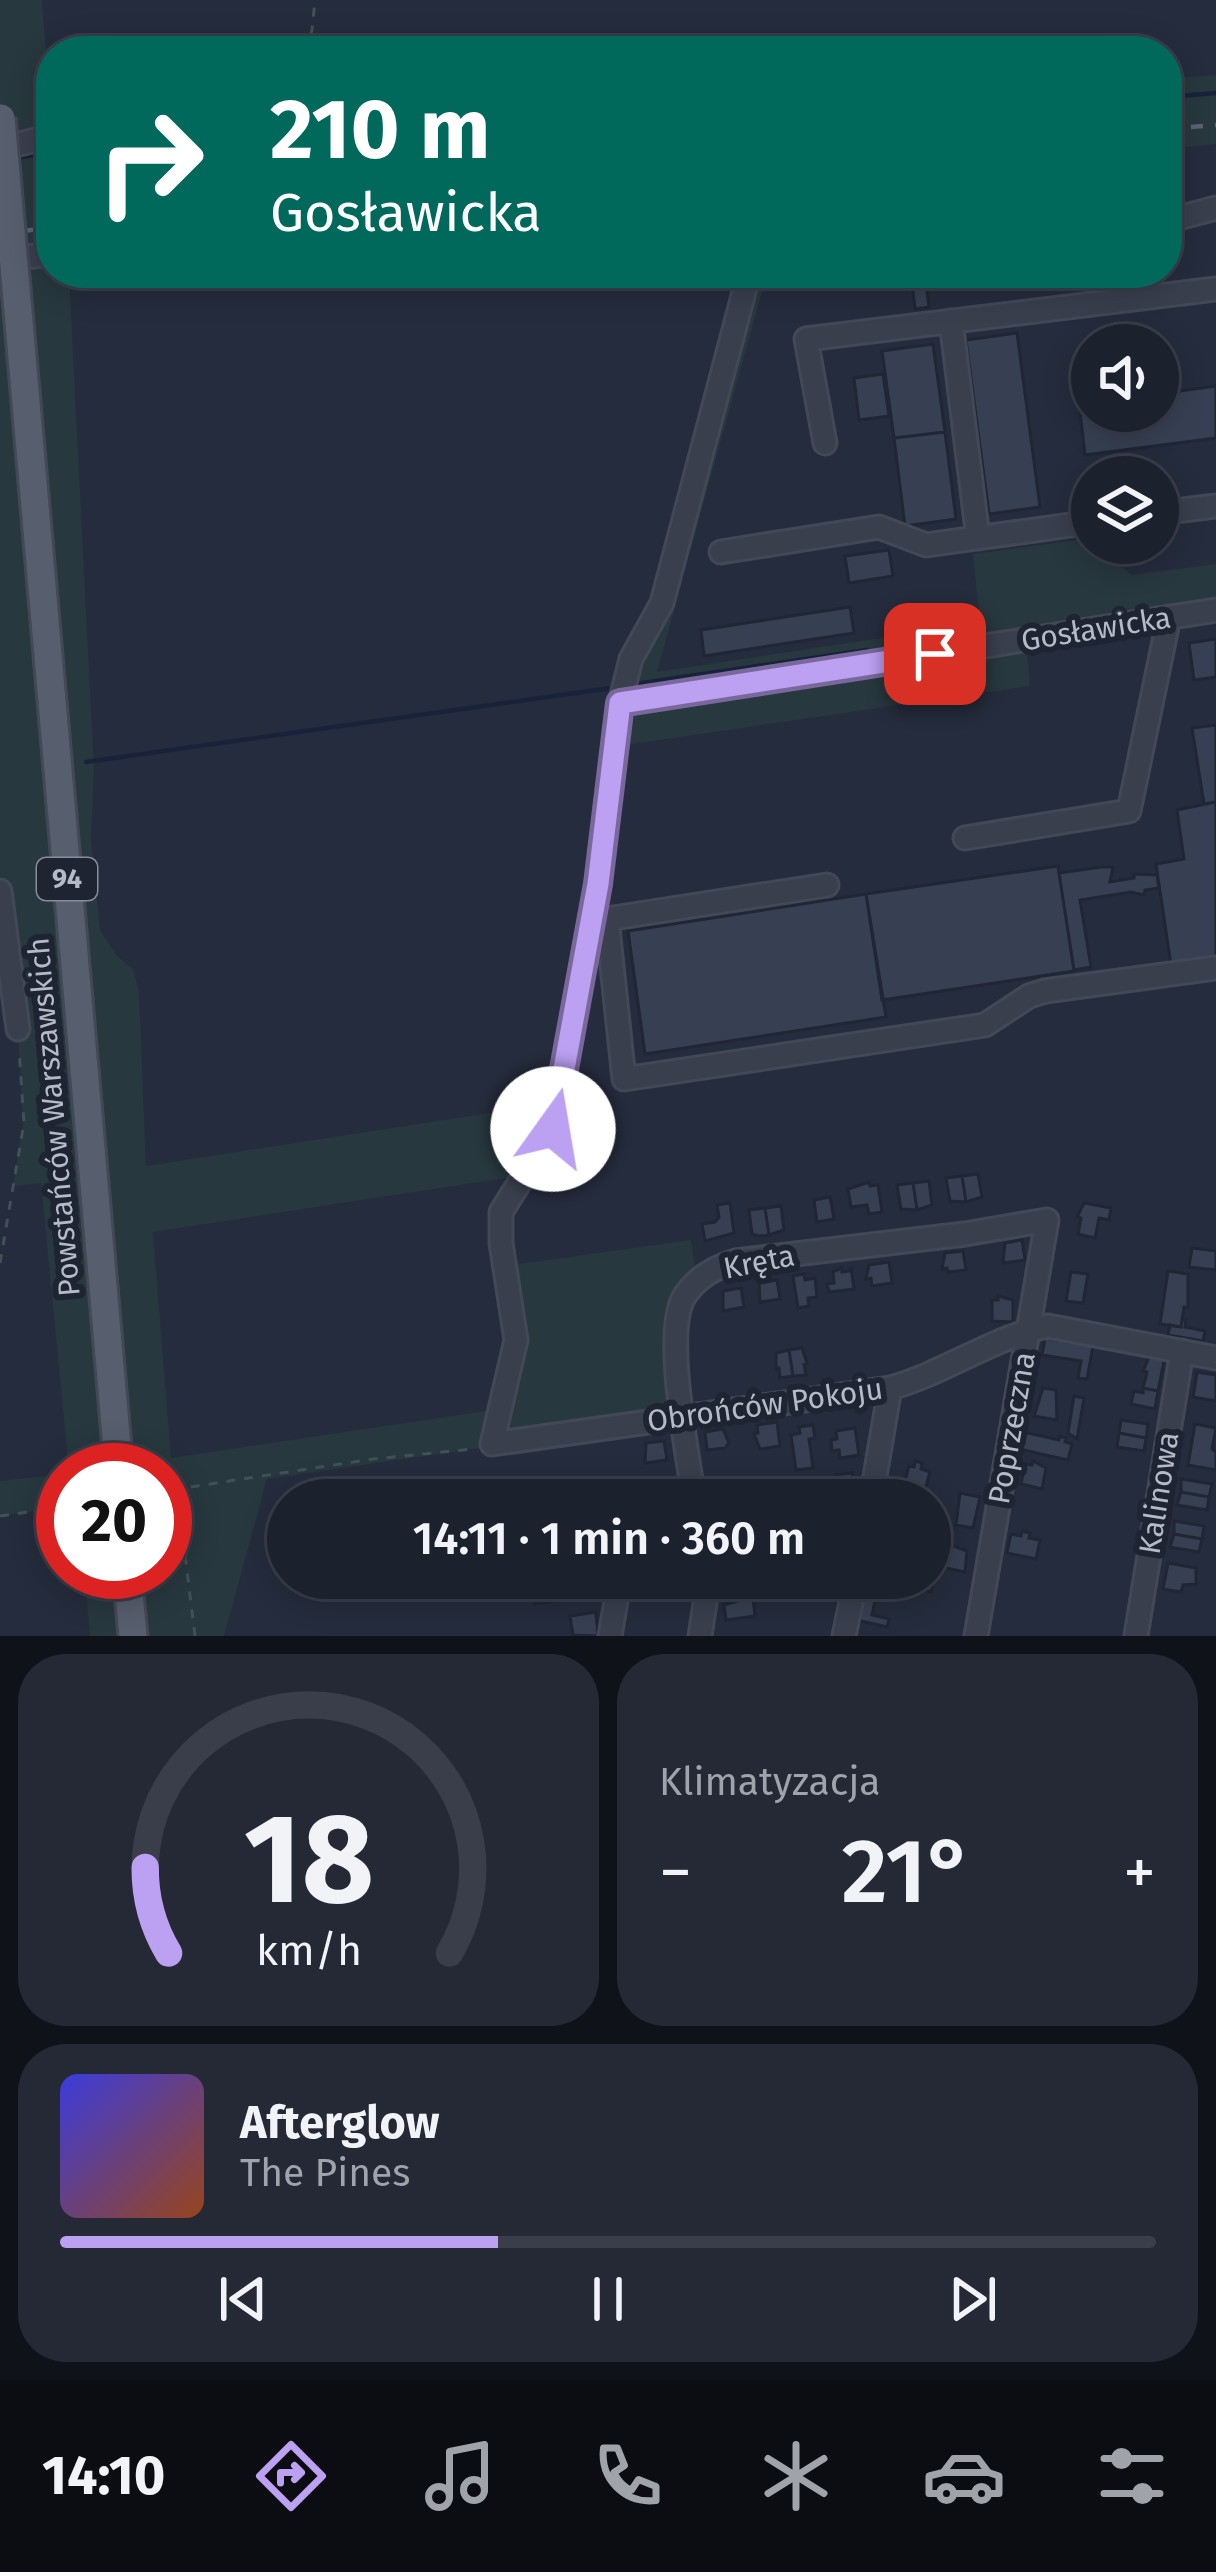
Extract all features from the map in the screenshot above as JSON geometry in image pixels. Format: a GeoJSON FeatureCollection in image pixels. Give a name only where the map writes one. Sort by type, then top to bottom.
{"type":"FeatureCollection","features":[{"type":"Feature","properties":{"kind":"main road","name":"Powstańców Warszawskich"},"geometry":{"type":"LineString","coordinates":[[0,115],[117,1443]]}},
{"type":"Feature","properties":{"kind":"main road"},"geometry":{"type":"LineString","coordinates":[[130,1599],[133,1636]]}},
{"type":"Feature","properties":{"kind":"street"},"geometry":{"type":"LineString","coordinates":[[0,149],[36,140]]}},
{"type":"Feature","properties":{"kind":"street"},"geometry":{"type":"LineString","coordinates":[[1182,217],[1216,208]]}},
{"type":"Feature","properties":{"kind":"street"},"geometry":{"type":"LineString","coordinates":[[0,260],[36,256]]}},
{"type":"Feature","properties":{"kind":"street"},"geometry":{"type":"LineString","coordinates":[[492,1444],[516,1340],[501,1243],[501,1212],[553,1129],[598,884],[620,703],[631,659],[662,602],[745,288]]}},
{"type":"Feature","properties":{"kind":"street"},"geometry":{"type":"LineString","coordinates":[[1131,288],[1132,299]]}},
{"type":"Feature","properties":{"kind":"street"},"geometry":{"type":"LineString","coordinates":[[825,443],[806,339],[1216,289]]}},
{"type":"Feature","properties":{"kind":"street"},"geometry":{"type":"LineString","coordinates":[[951,321],[978,538]]}},
{"type":"Feature","properties":{"kind":"street"},"geometry":{"type":"LineString","coordinates":[[1179,511],[1216,506]]}},
{"type":"Feature","properties":{"kind":"street"},"geometry":{"type":"LineString","coordinates":[[721,552],[879,526],[926,545],[1071,525]]}},
{"type":"Feature","properties":{"kind":"street","name":"Gosławicka"},"geometry":{"type":"LineString","coordinates":[[620,703],[1216,610]]}},
{"type":"Feature","properties":{"kind":"street"},"geometry":{"type":"LineString","coordinates":[[965,838],[1129,811],[1168,617]]}},
{"type":"Feature","properties":{"kind":"street"},"geometry":{"type":"LineString","coordinates":[[827,885],[607,919],[624,1079],[985,1025],[1029,996],[1046,991],[1216,968]]}},
{"type":"Feature","properties":{"kind":"street"},"geometry":{"type":"LineString","coordinates":[[0,891],[18,1029]]}},
{"type":"Feature","properties":{"kind":"street","name":"Poprzeczna"},"geometry":{"type":"LineString","coordinates":[[976,1636],[1047,1220]]}},
{"type":"Feature","properties":{"kind":"street","name":"Kręta"},"geometry":{"type":"LineString","coordinates":[[691,1479],[675,1342],[677,1315],[684,1297],[717,1267],[1047,1220]]}},
{"type":"Feature","properties":{"kind":"street"},"geometry":{"type":"LineString","coordinates":[[1029,1330],[1048,1326],[1216,1358]]}},
{"type":"Feature","properties":{"kind":"street","name":"Obrońców Pokoju"},"geometry":{"type":"LineString","coordinates":[[492,1444],[890,1388],[928,1377],[1029,1330]]}},
{"type":"Feature","properties":{"kind":"street","name":"Kalinowa"},"geometry":{"type":"LineString","coordinates":[[1136,1636],[1183,1351]]}},
{"type":"Feature","properties":{"kind":"street"},"geometry":{"type":"LineString","coordinates":[[875,1479],[890,1388]]}},
{"type":"Feature","properties":{"kind":"street"},"geometry":{"type":"LineString","coordinates":[[610,1636],[616,1599]]}},
{"type":"Feature","properties":{"kind":"street"},"geometry":{"type":"LineString","coordinates":[[700,1636],[705,1599]]}},
{"type":"Feature","properties":{"kind":"street"},"geometry":{"type":"LineString","coordinates":[[844,1636],[852,1599]]}},
{"type":"Feature","properties":{"kind":"path"},"geometry":{"type":"LineString","coordinates":[[310,36],[315,0]]}},
{"type":"Feature","properties":{"kind":"path"},"geometry":{"type":"LineString","coordinates":[[0,1263],[23,1123],[18,1029]]}},
{"type":"Feature","properties":{"kind":"path"},"geometry":{"type":"LineString","coordinates":[[196,1636],[177,1489],[492,1444]]}},
{"type":"Feature","properties":{"kind":"path"},"geometry":{"type":"LineString","coordinates":[[0,1516],[36,1511]]}},
{"type":"Feature","properties":{"kind":"shaded area"},"geometry":{"type":"Polygon","coordinates":[[[0,0],[42,0],[45,36],[36,36],[36,288],[70,288],[94,769],[91,840],[100,930],[118,957],[133,969],[139,992],[146,1166],[574,1100],[583,1166],[153,1232],[170,1443],[66,1443],[41,1183],[13,1186],[23,1123],[18,1029],[0,891],[0,0]]]}},
{"type":"Feature","properties":{"kind":"shaded area"},"geometry":{"type":"Polygon","coordinates":[[[1216,75],[1216,144],[1182,147],[1182,76],[1216,75]]]}},
{"type":"Feature","properties":{"kind":"shaded area"},"geometry":{"type":"Polygon","coordinates":[[[745,288],[763,288],[657,672],[980,623],[973,554],[1071,541],[1071,564],[1118,564],[1132,575],[1216,564],[1216,610],[1026,640],[1030,686],[612,747],[620,703],[662,602],[745,288]]]}},
{"type":"Feature","properties":{"kind":"shaded area"},"geometry":{"type":"Polygon","coordinates":[[[691,1240],[697,1283],[684,1297],[684,1418],[267,1479],[224,1636],[90,1636],[87,1599],[192,1599],[192,1455],[499,1409],[516,1340],[505,1266],[691,1240]]]}},
{"type":"Feature","properties":{"kind":"shaded area"},"geometry":{"type":"Polygon","coordinates":[[[36,1477],[36,1511],[0,1516],[0,1481],[36,1477]]]}},
{"type":"Feature","properties":{"kind":"building"},"geometry":{"type":"Polygon","coordinates":[[[913,288],[927,288],[929,307],[915,309],[913,288]]]}},
{"type":"Feature","properties":{"kind":"building"},"geometry":{"type":"Polygon","coordinates":[[[1017,333],[1040,507],[989,514],[966,340],[1017,333]]]}},
{"type":"Feature","properties":{"kind":"building"},"geometry":{"type":"Polygon","coordinates":[[[933,344],[945,432],[894,438],[882,351],[933,344]]]}},
{"type":"Feature","properties":{"kind":"building"},"geometry":{"type":"Polygon","coordinates":[[[883,374],[889,416],[859,420],[854,378],[883,374]]]}},
{"type":"Feature","properties":{"kind":"building"},"geometry":{"type":"Polygon","coordinates":[[[1216,386],[1216,438],[1085,455],[1082,432],[1179,432],[1179,391],[1216,386]]]}},
{"type":"Feature","properties":{"kind":"building"},"geometry":{"type":"Polygon","coordinates":[[[945,432],[956,519],[905,526],[894,438],[945,432]]]}},
{"type":"Feature","properties":{"kind":"building"},"geometry":{"type":"Polygon","coordinates":[[[889,550],[893,576],[849,583],[845,556],[889,550]]]}},
{"type":"Feature","properties":{"kind":"building"},"geometry":{"type":"Polygon","coordinates":[[[850,607],[854,633],[704,656],[701,630],[850,607]]]}},
{"type":"Feature","properties":{"kind":"building"},"geometry":{"type":"Polygon","coordinates":[[[1216,639],[1216,677],[1194,680],[1189,643],[1216,639]]]}},
{"type":"Feature","properties":{"kind":"building"},"geometry":{"type":"Polygon","coordinates":[[[1216,725],[1216,802],[1204,804],[1192,728],[1216,725]]]}},
{"type":"Feature","properties":{"kind":"building"},"geometry":{"type":"Polygon","coordinates":[[[1216,802],[1216,958],[1171,965],[1156,864],[1184,859],[1177,810],[1216,802]]]}},
{"type":"Feature","properties":{"kind":"building"},"geometry":{"type":"Polygon","coordinates":[[[1058,866],[1074,971],[882,1000],[866,894],[1058,866]]]}},
{"type":"Feature","properties":{"kind":"building"},"geometry":{"type":"Polygon","coordinates":[[[1113,867],[1110,882],[1134,878],[1134,874],[1157,875],[1159,888],[1145,890],[1144,895],[1131,892],[1080,900],[1091,967],[1074,970],[1059,873],[1113,867]]]}},
{"type":"Feature","properties":{"kind":"building"},"geometry":{"type":"Polygon","coordinates":[[[866,894],[886,1017],[645,1054],[628,931],[866,894]]]}},
{"type":"Feature","properties":{"kind":"building"},"geometry":{"type":"Polygon","coordinates":[[[978,1174],[982,1197],[966,1202],[962,1176],[978,1174]]]}},
{"type":"Feature","properties":{"kind":"building"},"geometry":{"type":"Polygon","coordinates":[[[962,1176],[966,1202],[950,1201],[946,1178],[962,1176]]]}},
{"type":"Feature","properties":{"kind":"building"},"geometry":{"type":"Polygon","coordinates":[[[929,1181],[932,1205],[917,1210],[913,1183],[929,1181]]]}},
{"type":"Feature","properties":{"kind":"building"},"geometry":{"type":"Polygon","coordinates":[[[869,1182],[878,1185],[882,1212],[869,1214],[867,1205],[851,1207],[848,1189],[869,1182]]]}},
{"type":"Feature","properties":{"kind":"building"},"geometry":{"type":"Polygon","coordinates":[[[913,1183],[917,1210],[901,1209],[897,1185],[913,1183]]]}},
{"type":"Feature","properties":{"kind":"building"},"geometry":{"type":"Polygon","coordinates":[[[830,1197],[834,1219],[817,1222],[814,1200],[830,1197]]]}},
{"type":"Feature","properties":{"kind":"building"},"geometry":{"type":"Polygon","coordinates":[[[730,1203],[734,1233],[705,1241],[702,1224],[719,1217],[717,1205],[730,1203]]]}},
{"type":"Feature","properties":{"kind":"building"},"geometry":{"type":"Polygon","coordinates":[[[1084,1203],[1111,1208],[1109,1220],[1099,1218],[1095,1238],[1078,1234],[1081,1218],[1077,1217],[1084,1203]]]}},
{"type":"Feature","properties":{"kind":"building"},"geometry":{"type":"Polygon","coordinates":[[[781,1206],[784,1230],[769,1235],[765,1208],[781,1206]]]}},
{"type":"Feature","properties":{"kind":"building"},"geometry":{"type":"Polygon","coordinates":[[[765,1208],[769,1235],[752,1234],[749,1210],[765,1208]]]}},
{"type":"Feature","properties":{"kind":"building"},"geometry":{"type":"Polygon","coordinates":[[[1022,1240],[1025,1260],[1003,1263],[1005,1243],[1022,1240]]]}},
{"type":"Feature","properties":{"kind":"building"},"geometry":{"type":"Polygon","coordinates":[[[1192,1248],[1216,1251],[1216,1270],[1189,1267],[1192,1248]]]}},
{"type":"Feature","properties":{"kind":"building"},"geometry":{"type":"Polygon","coordinates":[[[963,1251],[966,1270],[942,1269],[945,1253],[963,1251]]]}},
{"type":"Feature","properties":{"kind":"building"},"geometry":{"type":"Polygon","coordinates":[[[889,1262],[892,1283],[872,1286],[871,1278],[866,1279],[869,1265],[889,1262]]]}},
{"type":"Feature","properties":{"kind":"building"},"geometry":{"type":"Polygon","coordinates":[[[851,1267],[854,1289],[829,1292],[833,1272],[851,1267]]]}},
{"type":"Feature","properties":{"kind":"building"},"geometry":{"type":"Polygon","coordinates":[[[1168,1271],[1188,1274],[1188,1307],[1184,1307],[1181,1327],[1160,1324],[1168,1271]]]}},
{"type":"Feature","properties":{"kind":"building"},"geometry":{"type":"Polygon","coordinates":[[[1071,1272],[1088,1274],[1083,1303],[1066,1301],[1071,1272]]]}},
{"type":"Feature","properties":{"kind":"building"},"geometry":{"type":"Polygon","coordinates":[[[804,1274],[805,1280],[815,1278],[817,1297],[808,1298],[809,1306],[798,1308],[793,1276],[804,1274]]]}},
{"type":"Feature","properties":{"kind":"building"},"geometry":{"type":"Polygon","coordinates":[[[777,1280],[780,1299],[760,1302],[759,1283],[777,1280]]]}},
{"type":"Feature","properties":{"kind":"building"},"geometry":{"type":"Polygon","coordinates":[[[741,1288],[744,1307],[723,1311],[723,1291],[741,1288]]]}},
{"type":"Feature","properties":{"kind":"building"},"geometry":{"type":"Polygon","coordinates":[[[998,1296],[1013,1300],[1013,1322],[992,1321],[992,1300],[998,1296]]]}},
{"type":"Feature","properties":{"kind":"building"},"geometry":{"type":"Polygon","coordinates":[[[1186,1320],[1185,1327],[1205,1331],[1203,1341],[1168,1335],[1170,1325],[1181,1327],[1186,1320]]]}},
{"type":"Feature","properties":{"kind":"building"},"geometry":{"type":"Polygon","coordinates":[[[1045,1338],[1093,1346],[1087,1379],[1078,1378],[1081,1361],[1042,1355],[1045,1338]]]}},
{"type":"Feature","properties":{"kind":"building"},"geometry":{"type":"Polygon","coordinates":[[[802,1348],[806,1375],[793,1376],[789,1350],[802,1348]]]}},
{"type":"Feature","properties":{"kind":"building"},"geometry":{"type":"Polygon","coordinates":[[[789,1350],[793,1376],[780,1378],[776,1353],[789,1350]]]}},
{"type":"Feature","properties":{"kind":"building"},"geometry":{"type":"Polygon","coordinates":[[[1151,1353],[1165,1356],[1158,1391],[1143,1388],[1147,1372],[1143,1371],[1151,1353]]]}},
{"type":"Feature","properties":{"kind":"building"},"geometry":{"type":"Polygon","coordinates":[[[1197,1372],[1216,1375],[1216,1401],[1193,1397],[1197,1372]]]}},
{"type":"Feature","properties":{"kind":"building"},"geometry":{"type":"Polygon","coordinates":[[[1043,1388],[1056,1390],[1057,1420],[1034,1416],[1043,1388]]]}},
{"type":"Feature","properties":{"kind":"building"},"geometry":{"type":"Polygon","coordinates":[[[1143,1388],[1158,1391],[1155,1409],[1131,1404],[1134,1391],[1143,1393],[1143,1388]]]}},
{"type":"Feature","properties":{"kind":"building"},"geometry":{"type":"Polygon","coordinates":[[[1074,1396],[1084,1398],[1077,1439],[1068,1433],[1074,1396]]]}},
{"type":"Feature","properties":{"kind":"building"},"geometry":{"type":"Polygon","coordinates":[[[1121,1420],[1148,1424],[1146,1438],[1119,1433],[1121,1420]]]}},
{"type":"Feature","properties":{"kind":"building"},"geometry":{"type":"Polygon","coordinates":[[[777,1422],[780,1446],[760,1449],[754,1434],[757,1425],[777,1422]]]}},
{"type":"Feature","properties":{"kind":"building"},"geometry":{"type":"Polygon","coordinates":[[[1195,1424],[1216,1428],[1212,1449],[1216,1470],[1188,1465],[1195,1424]]]}},
{"type":"Feature","properties":{"kind":"building"},"geometry":{"type":"Polygon","coordinates":[[[813,1425],[815,1438],[809,1439],[813,1468],[796,1470],[791,1435],[800,1433],[799,1427],[813,1425]]]}},
{"type":"Feature","properties":{"kind":"building"},"geometry":{"type":"Polygon","coordinates":[[[855,1428],[859,1455],[840,1458],[839,1450],[832,1451],[831,1440],[837,1439],[836,1431],[855,1428]]]}},
{"type":"Feature","properties":{"kind":"building"},"geometry":{"type":"Polygon","coordinates":[[[723,1429],[729,1443],[707,1450],[705,1432],[723,1429]]]}},
{"type":"Feature","properties":{"kind":"building"},"geometry":{"type":"Polygon","coordinates":[[[1019,1431],[1066,1438],[1072,1444],[1068,1460],[1015,1448],[1019,1431]]]}},
{"type":"Feature","properties":{"kind":"building"},"geometry":{"type":"Polygon","coordinates":[[[1119,1433],[1146,1438],[1144,1451],[1117,1447],[1119,1433]]]}},
{"type":"Feature","properties":{"kind":"building"},"geometry":{"type":"Polygon","coordinates":[[[664,1441],[667,1460],[645,1463],[646,1443],[664,1441]]]}},
{"type":"Feature","properties":{"kind":"building"},"geometry":{"type":"Polygon","coordinates":[[[915,1461],[922,1463],[921,1469],[930,1472],[928,1479],[906,1479],[909,1466],[914,1467],[915,1461]]]}},
{"type":"Feature","properties":{"kind":"building"},"geometry":{"type":"Polygon","coordinates":[[[1033,1461],[1046,1468],[1042,1489],[1021,1484],[1025,1464],[1033,1461]]]}},
{"type":"Feature","properties":{"kind":"building"},"geometry":{"type":"Polygon","coordinates":[[[1181,1479],[1212,1484],[1209,1497],[1181,1492],[1181,1479]]]}},
{"type":"Feature","properties":{"kind":"building"},"geometry":{"type":"Polygon","coordinates":[[[1181,1492],[1209,1497],[1207,1510],[1177,1505],[1181,1492]]]}},
{"type":"Feature","properties":{"kind":"building"},"geometry":{"type":"Polygon","coordinates":[[[960,1493],[980,1497],[973,1528],[956,1525],[960,1493]]]}},
{"type":"Feature","properties":{"kind":"building"},"geometry":{"type":"Polygon","coordinates":[[[1174,1521],[1204,1526],[1202,1539],[1174,1534],[1174,1521]]]}},
{"type":"Feature","properties":{"kind":"building"},"geometry":{"type":"Polygon","coordinates":[[[1022,1531],[1040,1540],[1036,1559],[1007,1553],[1011,1534],[1021,1536],[1022,1531]]]}},
{"type":"Feature","properties":{"kind":"building"},"geometry":{"type":"Polygon","coordinates":[[[1174,1534],[1202,1539],[1199,1552],[1170,1547],[1174,1534]]]}},
{"type":"Feature","properties":{"kind":"building"},"geometry":{"type":"Polygon","coordinates":[[[951,1547],[967,1551],[965,1572],[951,1569],[951,1547]]]}},
{"type":"Feature","properties":{"kind":"building"},"geometry":{"type":"Polygon","coordinates":[[[1168,1563],[1196,1568],[1196,1584],[1183,1585],[1181,1592],[1163,1589],[1168,1563]]]}},
{"type":"Feature","properties":{"kind":"building"},"geometry":{"type":"Polygon","coordinates":[[[753,1599],[755,1616],[726,1620],[724,1605],[753,1599]]]}},
{"type":"Feature","properties":{"kind":"building"},"geometry":{"type":"Polygon","coordinates":[[[861,1599],[875,1599],[872,1615],[889,1619],[887,1627],[857,1620],[861,1599]]]}},
{"type":"Feature","properties":{"kind":"building"},"geometry":{"type":"Polygon","coordinates":[[[596,1612],[598,1636],[573,1635],[570,1616],[596,1612]]]}},
{"type":"Feature","properties":{"kind":"waterway"},"geometry":{"type":"LineString","coordinates":[[1182,96],[1216,93]]}},
{"type":"Feature","properties":{"kind":"waterway"},"geometry":{"type":"LineString","coordinates":[[15,158],[36,155]]}},
{"type":"Feature","properties":{"kind":"waterway"},"geometry":{"type":"LineString","coordinates":[[629,685],[867,650]]}},
{"type":"Feature","properties":{"kind":"waterway"},"geometry":{"type":"LineString","coordinates":[[86,762],[618,687]]}},
{"type":"Feature","properties":{"kind":"railway"},"geometry":{"type":"LineString","coordinates":[[1182,128],[1216,125]]}},
{"type":"Feature","properties":{"kind":"railway"},"geometry":{"type":"LineString","coordinates":[[0,233],[36,229]]}},
{"type":"Feature","properties":{"kind":"route"},"geometry":{"type":"LineString","coordinates":[[553,1129],[598,884],[620,703],[935,654]]}}]}
